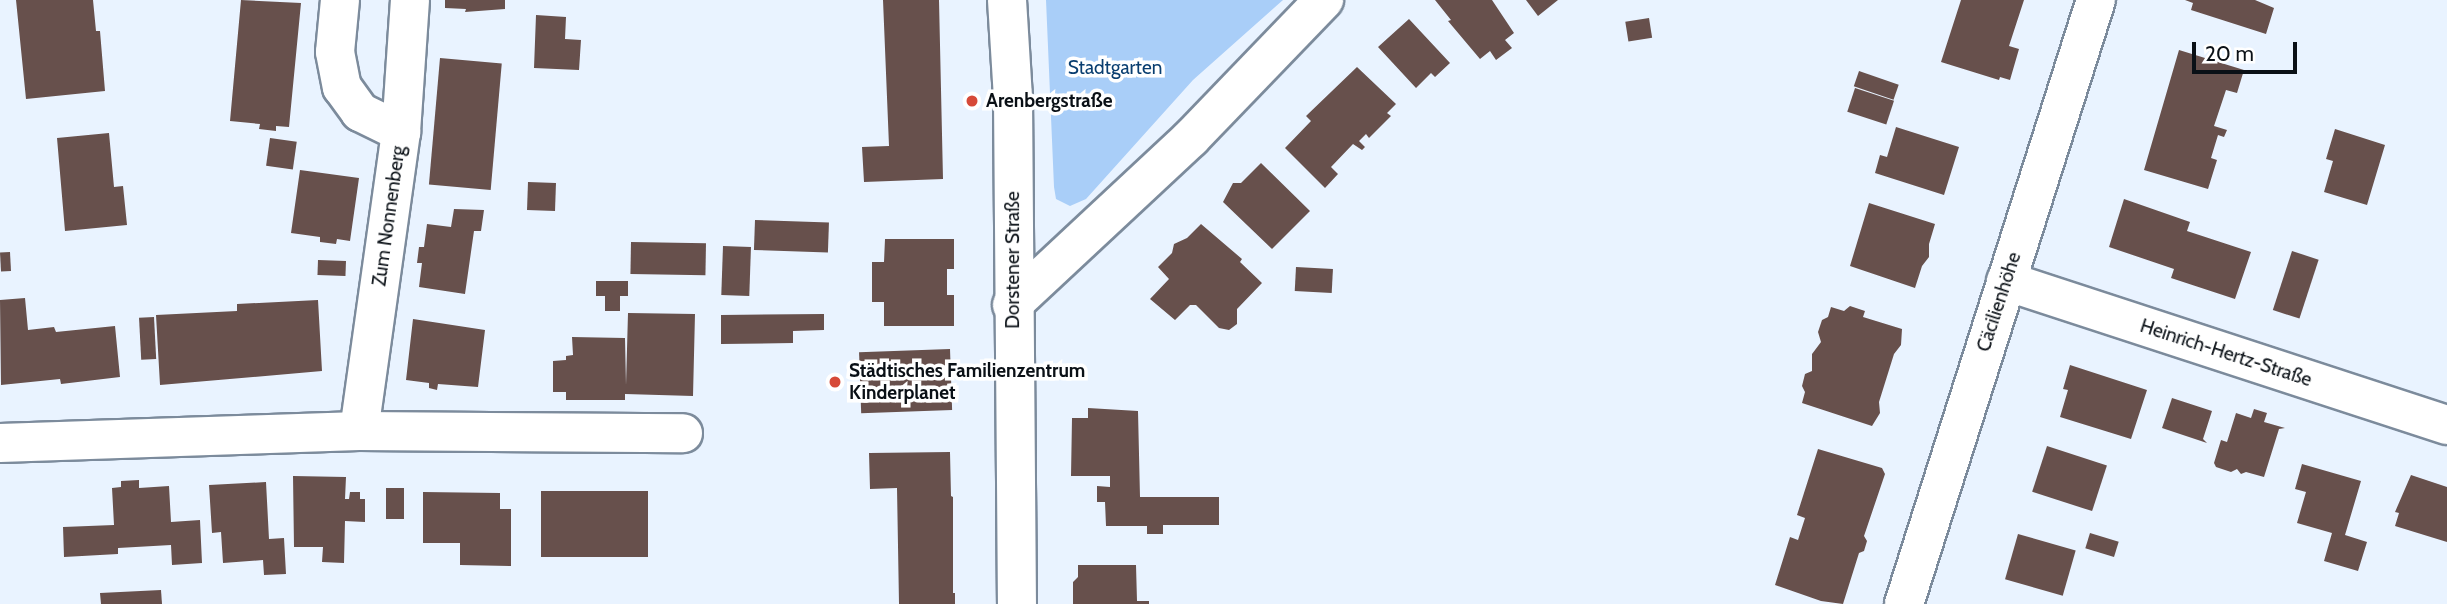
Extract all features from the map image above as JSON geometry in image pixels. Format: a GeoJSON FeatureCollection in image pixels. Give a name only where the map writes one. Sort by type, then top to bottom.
{"type":"FeatureCollection","features":[{"type":"Feature","properties":{"kind":"street"},"geometry":{"type":"LineString","coordinates":[[340,0],[335,52],[342,88],[360,112],[401,132]]}},
{"type":"Feature","properties":{"kind":"street","name":"Zum Nonnenberg"},"geometry":{"type":"LineString","coordinates":[[359,431],[401,132],[410,0]]}},
{"type":"Feature","properties":{"kind":"street","name":"Dorstener Straße"},"geometry":{"type":"LineString","coordinates":[[1007,0],[1013,99],[1012,305],[1017,604]]}},
{"type":"Feature","properties":{"kind":"street"},"geometry":{"type":"LineString","coordinates":[[1012,305],[1191,138],[1324,0]]}},
{"type":"Feature","properties":{"kind":"street","name":"Cäcilienhöhe"},"geometry":{"type":"LineString","coordinates":[[1904,604],[2096,0]]}},
{"type":"Feature","properties":{"kind":"street","name":"Heinrich-Hertz-Straße"},"geometry":{"type":"LineString","coordinates":[[2006,281],[2447,425]]}},
{"type":"Feature","properties":{"kind":"street"},"geometry":{"type":"LineString","coordinates":[[0,443],[359,431],[683,433]]}},
{"type":"Feature","properties":{"kind":"green space","name":"Stadtgarten"},"geometry":{"type":"Polygon","coordinates":[[[1046,0],[1283,0],[1193,80],[1086,199],[1070,206],[1056,199],[1054,187],[1046,0]]]}},
{"type":"Feature","properties":{"kind":"building"},"geometry":{"type":"Polygon","coordinates":[[[16,0],[93,0],[96,31],[100,31],[105,91],[26,99],[16,0]]]}},
{"type":"Feature","properties":{"kind":"building"},"geometry":{"type":"Polygon","coordinates":[[[241,0],[301,3],[289,127],[276,126],[276,131],[259,129],[260,124],[230,121],[241,0]]]}},
{"type":"Feature","properties":{"kind":"building"},"geometry":{"type":"Polygon","coordinates":[[[445,0],[505,0],[505,9],[465,12],[466,9],[445,8],[445,0]]]}},
{"type":"Feature","properties":{"kind":"building"},"geometry":{"type":"Polygon","coordinates":[[[883,0],[939,0],[943,179],[864,182],[862,147],[889,146],[883,0]]]}},
{"type":"Feature","properties":{"kind":"building"},"geometry":{"type":"Polygon","coordinates":[[[1435,0],[1492,0],[1514,33],[1505,40],[1512,48],[1496,60],[1490,51],[1480,59],[1448,21],[1451,20],[1435,0]]]}},
{"type":"Feature","properties":{"kind":"building"},"geometry":{"type":"Polygon","coordinates":[[[1526,0],[1558,0],[1538,16],[1526,0]]]}},
{"type":"Feature","properties":{"kind":"building"},"geometry":{"type":"Polygon","coordinates":[[[1961,0],[2024,0],[2009,46],[2019,49],[2010,80],[2000,77],[1999,80],[1941,62],[1961,0]]]}},
{"type":"Feature","properties":{"kind":"building"},"geometry":{"type":"Polygon","coordinates":[[[2185,0],[2255,0],[2274,8],[2266,34],[2191,10],[2193,3],[2185,0]]]}},
{"type":"Feature","properties":{"kind":"building"},"geometry":{"type":"Polygon","coordinates":[[[536,15],[566,17],[565,39],[581,40],[579,70],[534,68],[536,15]]]}},
{"type":"Feature","properties":{"kind":"building"},"geometry":{"type":"Polygon","coordinates":[[[1649,18],[1652,38],[1628,42],[1625,22],[1649,18]]]}},
{"type":"Feature","properties":{"kind":"building"},"geometry":{"type":"Polygon","coordinates":[[[1409,19],[1450,63],[1435,77],[1431,73],[1416,88],[1378,47],[1409,19]]]}},
{"type":"Feature","properties":{"kind":"building"},"geometry":{"type":"Polygon","coordinates":[[[2179,50],[2244,70],[2237,93],[2226,90],[2214,126],[2227,130],[2224,137],[2218,135],[2211,158],[2217,160],[2208,189],[2144,170],[2179,50]]]}},
{"type":"Feature","properties":{"kind":"building"},"geometry":{"type":"Polygon","coordinates":[[[440,58],[502,63],[491,190],[429,185],[440,58]]]}},
{"type":"Feature","properties":{"kind":"building"},"geometry":{"type":"Polygon","coordinates":[[[1357,67],[1396,104],[1387,113],[1391,116],[1369,138],[1366,134],[1359,141],[1365,147],[1362,150],[1353,144],[1331,167],[1338,174],[1325,188],[1285,148],[1311,121],[1306,116],[1357,67]]]}},
{"type":"Feature","properties":{"kind":"building"},"geometry":{"type":"Polygon","coordinates":[[[1859,71],[1899,85],[1894,100],[1854,86],[1859,71]]]}},
{"type":"Feature","properties":{"kind":"building"},"geometry":{"type":"Polygon","coordinates":[[[1855,88],[1894,101],[1886,124],[1847,112],[1855,88]]]}},
{"type":"Feature","properties":{"kind":"building"},"geometry":{"type":"Polygon","coordinates":[[[1896,127],[1959,147],[1944,195],[1875,173],[1880,155],[1887,157],[1896,127]]]}},
{"type":"Feature","properties":{"kind":"building"},"geometry":{"type":"Polygon","coordinates":[[[2335,129],[2385,145],[2367,205],[2324,192],[2333,161],[2326,159],[2335,129]]]}},
{"type":"Feature","properties":{"kind":"building"},"geometry":{"type":"Polygon","coordinates":[[[109,133],[114,187],[123,186],[127,225],[65,231],[57,138],[109,133]]]}},
{"type":"Feature","properties":{"kind":"building"},"geometry":{"type":"Polygon","coordinates":[[[270,138],[297,142],[293,169],[266,166],[270,138]]]}},
{"type":"Feature","properties":{"kind":"building"},"geometry":{"type":"Polygon","coordinates":[[[1261,163],[1310,211],[1272,249],[1223,202],[1233,183],[1241,183],[1261,163]]]}},
{"type":"Feature","properties":{"kind":"building"},"geometry":{"type":"Polygon","coordinates":[[[300,170],[359,178],[350,241],[337,239],[336,244],[320,242],[320,237],[291,233],[300,170]]]}},
{"type":"Feature","properties":{"kind":"building"},"geometry":{"type":"Polygon","coordinates":[[[528,182],[556,183],[555,211],[527,210],[528,182]]]}},
{"type":"Feature","properties":{"kind":"building"},"geometry":{"type":"Polygon","coordinates":[[[2124,199],[2190,222],[2187,231],[2251,252],[2235,299],[2171,278],[2174,269],[2109,247],[2124,199]]]}},
{"type":"Feature","properties":{"kind":"building"},"geometry":{"type":"Polygon","coordinates":[[[1869,203],[1935,224],[1929,244],[1929,257],[1922,266],[1915,288],[1850,266],[1869,203]]]}},
{"type":"Feature","properties":{"kind":"building"},"geometry":{"type":"Polygon","coordinates":[[[454,209],[484,210],[481,231],[474,231],[465,294],[419,287],[422,263],[417,263],[419,247],[424,247],[427,224],[451,227],[454,209]]]}},
{"type":"Feature","properties":{"kind":"building"},"geometry":{"type":"Polygon","coordinates":[[[755,220],[829,223],[828,253],[754,250],[755,220]]]}},
{"type":"Feature","properties":{"kind":"building"},"geometry":{"type":"Polygon","coordinates":[[[1201,224],[1242,259],[1240,262],[1262,283],[1237,309],[1237,324],[1229,330],[1219,328],[1196,305],[1190,305],[1175,320],[1150,299],[1169,279],[1158,267],[1172,253],[1174,244],[1187,238],[1201,224]]]}},
{"type":"Feature","properties":{"kind":"building"},"geometry":{"type":"Polygon","coordinates":[[[885,239],[954,239],[954,269],[947,269],[947,295],[954,295],[954,326],[884,326],[884,302],[872,302],[872,262],[884,262],[885,239]]]}},
{"type":"Feature","properties":{"kind":"building"},"geometry":{"type":"Polygon","coordinates":[[[631,242],[706,243],[705,275],[630,274],[631,242]]]}},
{"type":"Feature","properties":{"kind":"building"},"geometry":{"type":"Polygon","coordinates":[[[723,246],[751,247],[749,296],[721,295],[723,246]]]}},
{"type":"Feature","properties":{"kind":"building"},"geometry":{"type":"Polygon","coordinates":[[[2292,251],[2319,260],[2299,319],[2273,310],[2292,251]]]}},
{"type":"Feature","properties":{"kind":"building"},"geometry":{"type":"Polygon","coordinates":[[[10,252],[11,271],[1,271],[0,253],[10,252]]]}},
{"type":"Feature","properties":{"kind":"building"},"geometry":{"type":"Polygon","coordinates":[[[318,260],[346,261],[345,276],[317,275],[318,260]]]}},
{"type":"Feature","properties":{"kind":"building"},"geometry":{"type":"Polygon","coordinates":[[[1296,267],[1333,269],[1332,293],[1295,291],[1296,267]]]}},
{"type":"Feature","properties":{"kind":"building"},"geometry":{"type":"Polygon","coordinates":[[[596,281],[628,281],[628,296],[620,296],[620,311],[605,311],[605,296],[596,296],[596,281]]]}},
{"type":"Feature","properties":{"kind":"building"},"geometry":{"type":"Polygon","coordinates":[[[25,298],[28,330],[54,327],[56,332],[115,326],[120,377],[61,384],[60,379],[1,385],[0,300],[25,298]]]}},
{"type":"Feature","properties":{"kind":"building"},"geometry":{"type":"Polygon","coordinates":[[[318,300],[322,371],[160,385],[156,315],[237,311],[237,304],[318,300]]]}},
{"type":"Feature","properties":{"kind":"building"},"geometry":{"type":"Polygon","coordinates":[[[1850,306],[1865,311],[1863,317],[1902,329],[1901,345],[1894,354],[1879,402],[1880,413],[1872,426],[1802,403],[1805,374],[1812,371],[1812,354],[1821,342],[1818,332],[1822,320],[1828,317],[1831,307],[1844,311],[1850,306]]]}},
{"type":"Feature","properties":{"kind":"building"},"geometry":{"type":"Polygon","coordinates":[[[628,313],[695,314],[693,396],[625,394],[625,400],[566,400],[566,392],[553,392],[553,361],[566,360],[566,356],[573,355],[572,337],[625,338],[626,385],[628,313]]]}},
{"type":"Feature","properties":{"kind":"building"},"geometry":{"type":"Polygon","coordinates":[[[824,314],[824,330],[793,331],[793,343],[721,344],[721,315],[824,314]]]}},
{"type":"Feature","properties":{"kind":"building"},"geometry":{"type":"Polygon","coordinates":[[[154,317],[156,359],[141,360],[139,318],[154,317]]]}},
{"type":"Feature","properties":{"kind":"building"},"geometry":{"type":"Polygon","coordinates":[[[413,319],[485,330],[478,387],[438,384],[437,390],[429,388],[429,383],[406,380],[413,319]]]}},
{"type":"Feature","properties":{"kind":"building"},"geometry":{"type":"Polygon","coordinates":[[[950,349],[952,410],[861,413],[859,352],[950,349]]]}},
{"type":"Feature","properties":{"kind":"building"},"geometry":{"type":"Polygon","coordinates":[[[2070,365],[2147,390],[2131,439],[2060,417],[2068,390],[2063,389],[2070,365]]]}},
{"type":"Feature","properties":{"kind":"building"},"geometry":{"type":"Polygon","coordinates":[[[2172,398],[2212,411],[2203,439],[2207,443],[2162,428],[2172,398]]]}},
{"type":"Feature","properties":{"kind":"building"},"geometry":{"type":"Polygon","coordinates":[[[1088,408],[1138,411],[1140,497],[1219,497],[1219,525],[1163,525],[1163,534],[1147,534],[1147,526],[1106,526],[1105,502],[1097,502],[1097,486],[1110,487],[1110,476],[1071,476],[1072,418],[1088,418],[1088,408]]]}},
{"type":"Feature","properties":{"kind":"building"},"geometry":{"type":"Polygon","coordinates":[[[2254,409],[2267,413],[2264,422],[2285,428],[2279,429],[2264,477],[2246,472],[2241,474],[2237,469],[2231,472],[2216,467],[2214,463],[2221,440],[2227,442],[2236,413],[2251,418],[2254,409]]]}},
{"type":"Feature","properties":{"kind":"building"},"geometry":{"type":"Polygon","coordinates":[[[2047,446],[2107,465],[2092,511],[2032,492],[2047,446]]]}},
{"type":"Feature","properties":{"kind":"building"},"geometry":{"type":"Polygon","coordinates":[[[1818,449],[1882,468],[1885,474],[1864,536],[1867,541],[1864,551],[1859,553],[1843,604],[1821,601],[1775,585],[1790,537],[1798,540],[1805,518],[1797,515],[1818,449]]]}},
{"type":"Feature","properties":{"kind":"building"},"geometry":{"type":"Polygon","coordinates":[[[950,452],[955,604],[899,604],[897,488],[870,489],[869,453],[950,452]]]}},
{"type":"Feature","properties":{"kind":"building"},"geometry":{"type":"Polygon","coordinates":[[[2302,464],[2361,481],[2345,535],[2367,542],[2358,571],[2324,561],[2332,533],[2297,523],[2306,492],[2295,489],[2302,464]]]}},
{"type":"Feature","properties":{"kind":"building"},"geometry":{"type":"Polygon","coordinates":[[[2411,475],[2447,487],[2447,542],[2395,526],[2399,513],[2395,512],[2411,475]]]}},
{"type":"Feature","properties":{"kind":"building"},"geometry":{"type":"Polygon","coordinates":[[[293,476],[346,477],[345,499],[349,499],[350,492],[360,492],[360,499],[365,499],[365,522],[345,521],[344,563],[322,562],[323,547],[294,547],[293,476]]]}},
{"type":"Feature","properties":{"kind":"building"},"geometry":{"type":"Polygon","coordinates":[[[139,480],[139,488],[169,486],[171,522],[200,520],[202,563],[172,565],[171,545],[118,548],[118,554],[64,557],[63,527],[114,525],[112,488],[121,487],[121,481],[139,480]]]}},
{"type":"Feature","properties":{"kind":"building"},"geometry":{"type":"Polygon","coordinates":[[[266,482],[269,539],[284,538],[286,574],[264,575],[263,560],[223,563],[221,532],[212,533],[209,485],[266,482]]]}},
{"type":"Feature","properties":{"kind":"building"},"geometry":{"type":"Polygon","coordinates":[[[386,488],[404,488],[404,519],[386,519],[386,488]]]}},
{"type":"Feature","properties":{"kind":"building"},"geometry":{"type":"Polygon","coordinates":[[[541,491],[648,491],[648,557],[541,557],[541,491]]]}},
{"type":"Feature","properties":{"kind":"building"},"geometry":{"type":"Polygon","coordinates":[[[423,492],[500,493],[500,509],[511,509],[511,566],[460,565],[460,543],[423,543],[423,492]]]}},
{"type":"Feature","properties":{"kind":"building"},"geometry":{"type":"Polygon","coordinates":[[[2090,533],[2119,542],[2114,557],[2085,548],[2090,533]]]}},
{"type":"Feature","properties":{"kind":"building"},"geometry":{"type":"Polygon","coordinates":[[[2018,534],[2076,551],[2063,596],[2005,579],[2018,534]]]}},
{"type":"Feature","properties":{"kind":"building"},"geometry":{"type":"Polygon","coordinates":[[[1078,565],[1136,565],[1137,601],[1149,601],[1149,604],[1073,604],[1073,582],[1078,577],[1078,565]]]}},
{"type":"Feature","properties":{"kind":"building"},"geometry":{"type":"Polygon","coordinates":[[[161,590],[162,604],[101,604],[100,593],[161,590]]]}},
{"type":"Feature","properties":{"kind":"place","name":"Arenbergstraße"},"geometry":{"type":"Point","coordinates":[972,101]}},
{"type":"Feature","properties":{"kind":"place","name":"Städtisches Familienzentrum Kinderplanet"},"geometry":{"type":"Point","coordinates":[835,382]}}]}
